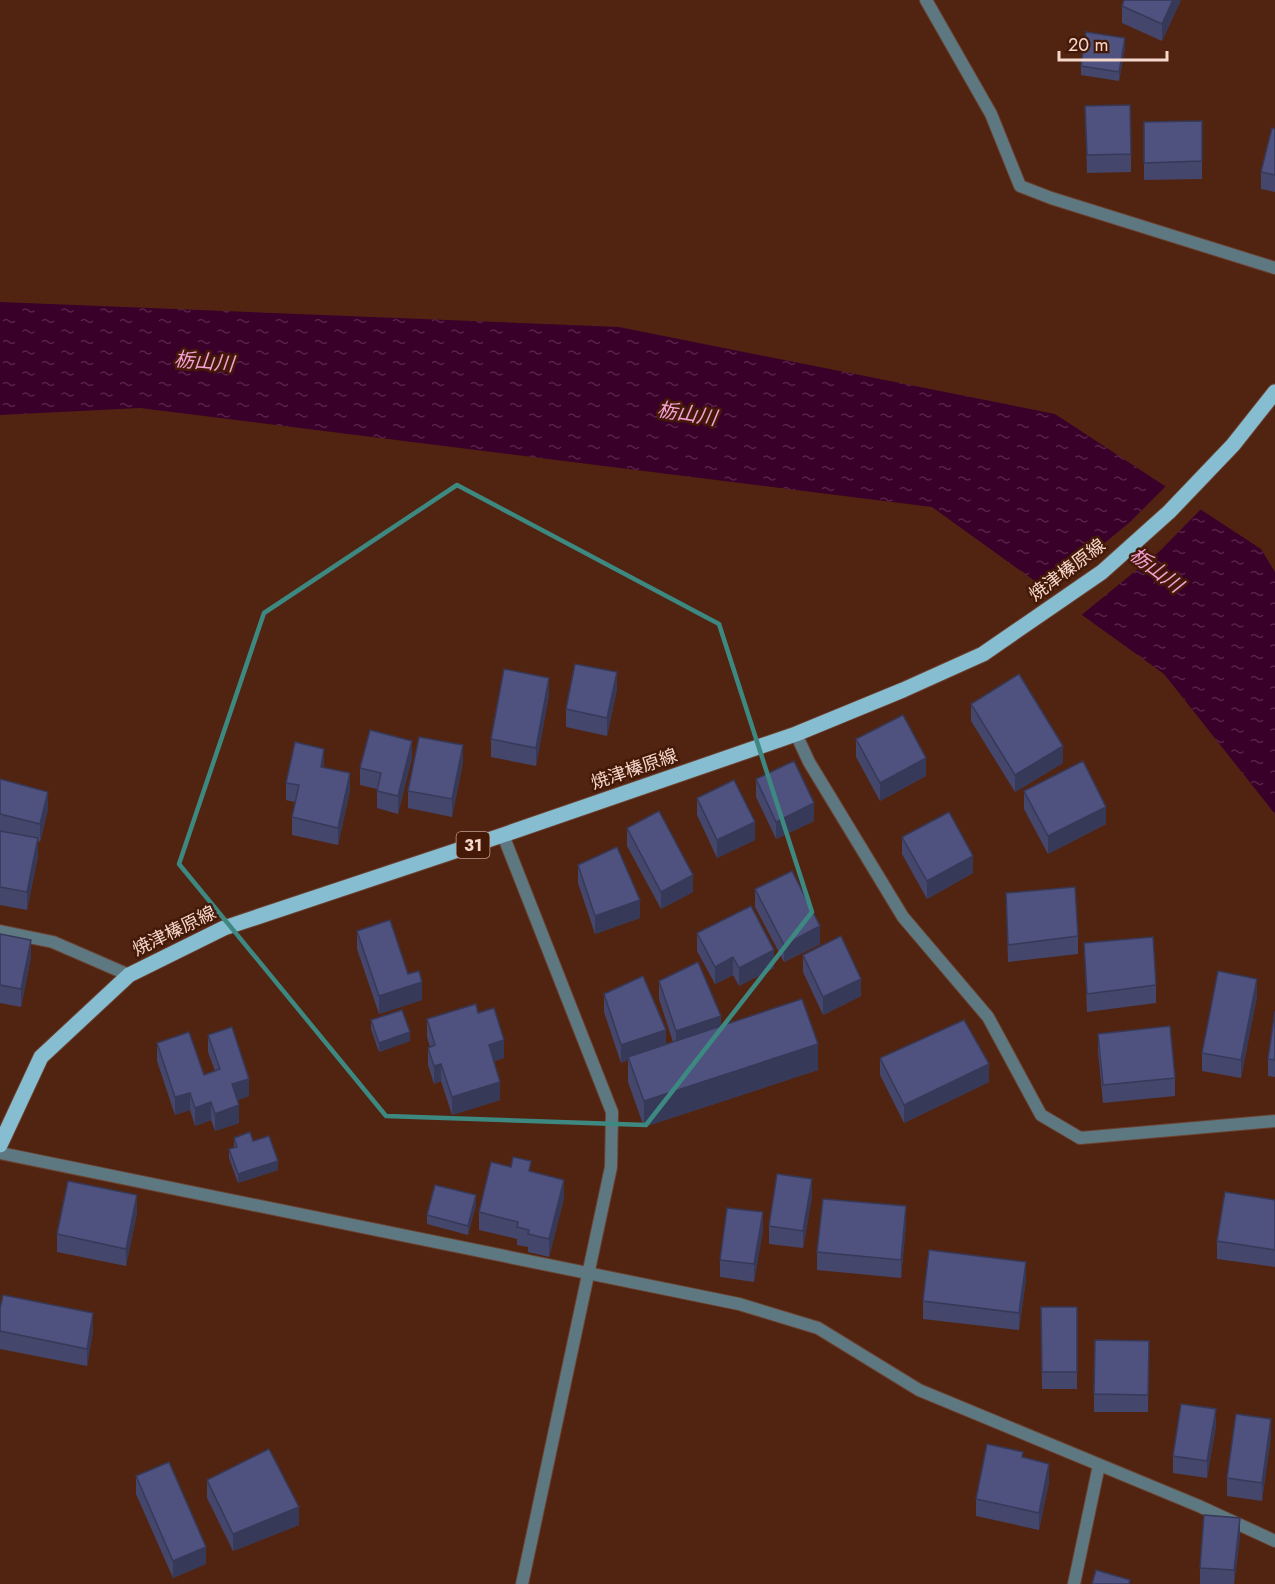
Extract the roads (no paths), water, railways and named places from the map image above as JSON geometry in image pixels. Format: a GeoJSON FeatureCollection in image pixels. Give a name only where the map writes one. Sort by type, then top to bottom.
{"type":"FeatureCollection","features":[{"type":"Feature","properties":{"kind":"main road","name":"焼津榛原線"},"geometry":{"type":"LineString","coordinates":[[0,1145],[41,1057],[129,975],[224,928],[796,734],[983,654],[1102,572],[1170,512],[1233,446],[1275,392]]}},
{"type":"Feature","properties":{"kind":"street"},"geometry":{"type":"LineString","coordinates":[[926,0],[991,114],[1020,186],[1051,198],[1275,268]]}},
{"type":"Feature","properties":{"kind":"street"},"geometry":{"type":"LineString","coordinates":[[796,734],[809,762],[903,916],[988,1017],[1041,1115],[1080,1138],[1275,1121]]}},
{"type":"Feature","properties":{"kind":"street"},"geometry":{"type":"LineString","coordinates":[[502,835],[612,1112],[611,1167],[522,1584]]}},
{"type":"Feature","properties":{"kind":"street"},"geometry":{"type":"LineString","coordinates":[[0,931],[53,942],[129,975]]}},
{"type":"Feature","properties":{"kind":"street"},"geometry":{"type":"LineString","coordinates":[[0,1153],[739,1304],[818,1328],[919,1390],[1275,1539]]}},
{"type":"Feature","properties":{"kind":"street"},"geometry":{"type":"LineString","coordinates":[[1074,1584],[1099,1465]]}},
{"type":"Feature","properties":{"kind":"water","name":"栃山川"},"geometry":{"type":"Polygon","coordinates":[[[0,302],[619,327],[1055,414],[1261,549],[1275,572],[1275,814],[1164,674],[932,507],[140,408],[0,415],[0,302]]]}}]}
